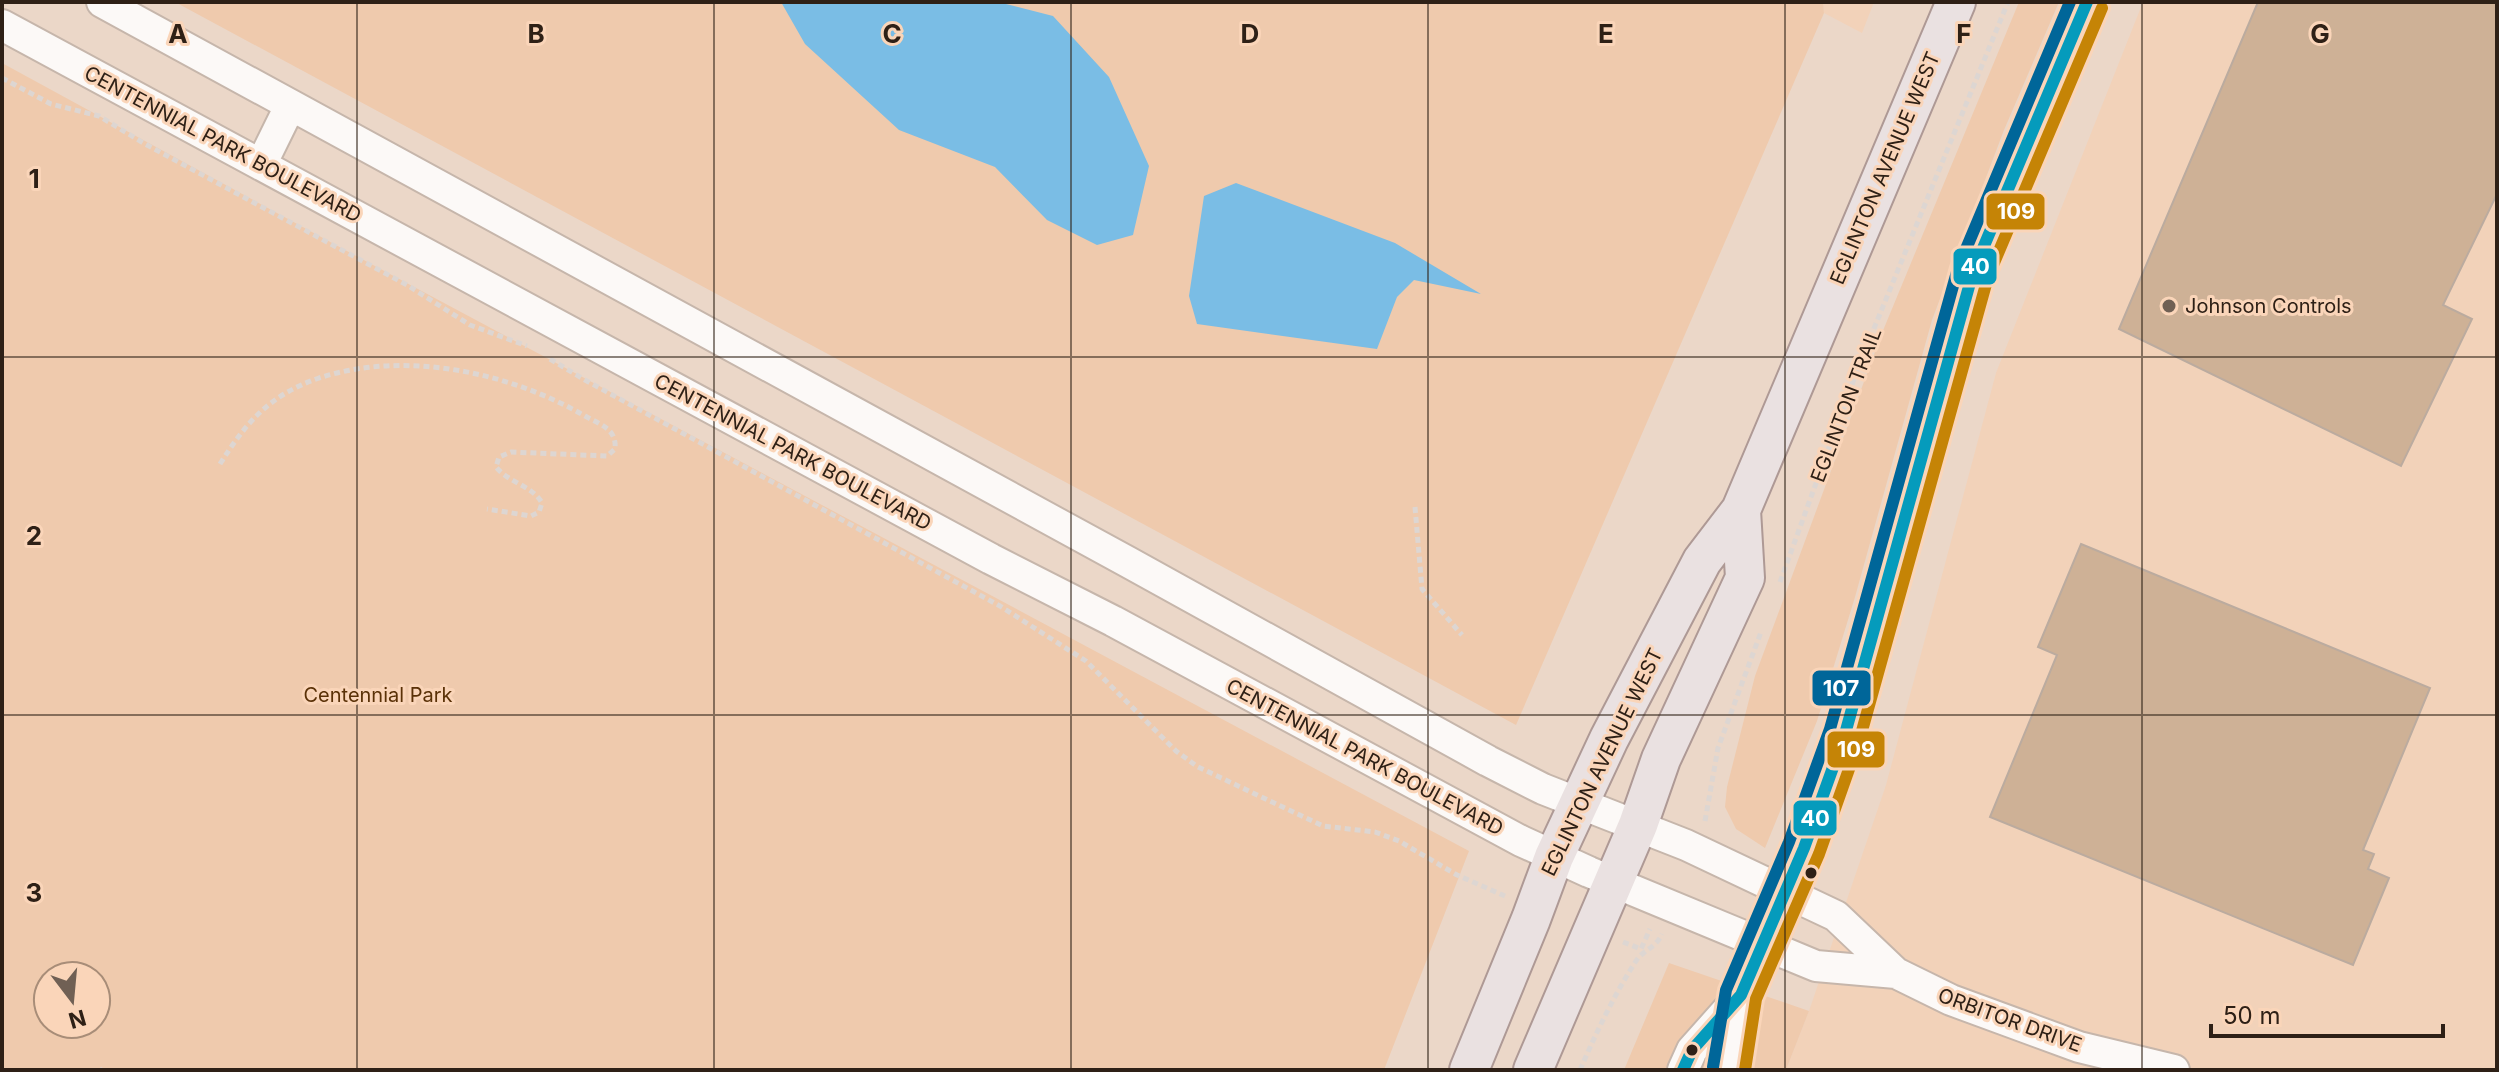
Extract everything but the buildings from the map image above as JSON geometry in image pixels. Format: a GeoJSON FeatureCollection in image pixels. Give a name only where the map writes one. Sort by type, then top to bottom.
{"type":"FeatureCollection","features":[{"type":"Feature","properties":{"kind":"main road","name":"EGLINTON AVENUE WEST"},"geometry":{"type":"LineString","coordinates":[[1533,1070],[1600,877],[1609,814],[1702,561],[1741,510],[1956,2]]}},
{"type":"Feature","properties":{"kind":"main road","name":"EGLINTON AVENUE WEST"},"geometry":{"type":"LineString","coordinates":[[1469,1070],[1554,857],[1609,814],[1661,759],[1745,578],[1741,510]]}},
{"type":"Feature","properties":{"kind":"street"},"geometry":{"type":"LineString","coordinates":[[102,2],[1128,562],[1354,689],[1543,789],[1609,814]]}},
{"type":"Feature","properties":{"kind":"street"},"geometry":{"type":"LineString","coordinates":[[1804,848],[1845,734],[1973,272],[2087,2]]}},
{"type":"Feature","properties":{"kind":"street","name":"CENTENNIAL PARK BOULEVARD"},"geometry":{"type":"LineString","coordinates":[[2,25],[1479,820],[1600,877]]}},
{"type":"Feature","properties":{"kind":"street"},"geometry":{"type":"LineString","coordinates":[[261,165],[290,106]]}},
{"type":"Feature","properties":{"kind":"street","name":"ORBITOR DRIVE"},"geometry":{"type":"LineString","coordinates":[[1609,814],[1686,845],[1836,916],[1896,973],[1951,1000],[2079,1047],[2174,1070]]}},
{"type":"Feature","properties":{"kind":"street","name":"ORBITOR DRIVE"},"geometry":{"type":"LineString","coordinates":[[1600,877],[1816,966],[1896,973]]}},
{"type":"Feature","properties":{"kind":"street"},"geometry":{"type":"LineString","coordinates":[[1683,1070],[1692,1050],[1741,995],[1729,1070]]}},
{"type":"Feature","properties":{"kind":"path","name":"EGLINTON TRAIL"},"geometry":{"type":"LineString","coordinates":[[1775,596],[1861,360],[2008,2]]}},
{"type":"Feature","properties":{"kind":"path"},"geometry":{"type":"LineString","coordinates":[[2,78],[51,104],[99,116],[407,285],[482,331],[535,349]]}},
{"type":"Feature","properties":{"kind":"path"},"geometry":{"type":"LineString","coordinates":[[548,357],[1000,606],[1086,661],[1176,751],[1198,767],[1323,826],[1375,832],[1399,841],[1457,875],[1502,895]]}},
{"type":"Feature","properties":{"kind":"path"},"geometry":{"type":"LineString","coordinates":[[220,464],[240,432],[276,398],[320,378],[373,368],[439,368],[473,373],[525,388],[569,406],[611,430],[616,439],[615,449],[607,456],[511,452],[499,457],[496,467],[504,477],[538,495],[542,503],[539,512],[531,516],[487,509]]}},
{"type":"Feature","properties":{"kind":"path"},"geometry":{"type":"LineString","coordinates":[[1415,507],[1422,589],[1462,635]]}},
{"type":"Feature","properties":{"kind":"path"},"geometry":{"type":"LineString","coordinates":[[1705,815],[1718,748],[1764,623]]}},
{"type":"Feature","properties":{"kind":"path"},"geometry":{"type":"LineString","coordinates":[[1580,1070],[1591,1043],[1639,957],[1657,944]]}},
{"type":"Feature","properties":{"kind":"shaded area"},"geometry":{"type":"Polygon","coordinates":[[[1823,2],[1874,2],[1862,33],[1824,13],[1823,2]]]}},
{"type":"Feature","properties":{"kind":"shaded area"},"geometry":{"type":"Polygon","coordinates":[[[2143,2],[2497,2],[2497,1070],[1786,1070],[1886,785],[1996,373],[2143,2]]]}},
{"type":"Feature","properties":{"kind":"green space"},"geometry":{"type":"Polygon","coordinates":[[[175,2],[1823,2],[1824,13],[1516,725],[175,2]]]}},
{"type":"Feature","properties":{"kind":"green space"},"geometry":{"type":"Polygon","coordinates":[[[2019,2],[2059,2],[2004,130],[1932,320],[1817,721],[1765,848],[1736,829],[1725,807],[1727,787],[1755,676],[1882,333],[2019,2]]]}},
{"type":"Feature","properties":{"kind":"green space","name":"Centennial Park"},"geometry":{"type":"Polygon","coordinates":[[[2,63],[345,250],[1469,851],[1384,1070],[2,1070],[2,63]]]}},
{"type":"Feature","properties":{"kind":"green space"},"geometry":{"type":"Polygon","coordinates":[[[1669,963],[1809,1011],[1786,1070],[1624,1070],[1669,963]]]}},
{"type":"Feature","properties":{"kind":"water"},"geometry":{"type":"Polygon","coordinates":[[[781,2],[998,2],[1053,16],[1109,77],[1149,166],[1133,235],[1097,245],[1047,220],[995,167],[899,130],[805,44],[781,2]]]}},
{"type":"Feature","properties":{"kind":"water"},"geometry":{"type":"Polygon","coordinates":[[[1236,183],[1395,243],[1481,294],[1414,280],[1397,297],[1377,349],[1197,324],[1189,296],[1204,196],[1236,183]]]}},
{"type":"Feature","properties":{"kind":"tunnel"},"geometry":{"type":"LineString","coordinates":[[1741,995],[1804,848]]}},
{"type":"Feature","properties":{"kind":"transit line","name":"107"},"geometry":{"type":"LineString","coordinates":[[1713,1067],[1726,990],[1789,842],[1830,729],[1958,268],[2070,2]]}},
{"type":"Feature","properties":{"kind":"transit line","name":"40"},"geometry":{"type":"LineString","coordinates":[[1683,1070],[1692,1050],[1741,995],[1804,848],[1845,734],[1973,272],[2087,2]]}},
{"type":"Feature","properties":{"kind":"transit line","name":"109"},"geometry":{"type":"LineString","coordinates":[[1745,1070],[1756,999],[1819,854],[1860,738],[1988,277],[2102,8]]}},
{"type":"Feature","properties":{"kind":"place","name":"Johnson Controls"},"geometry":{"type":"Point","coordinates":[2169,306]}}]}
